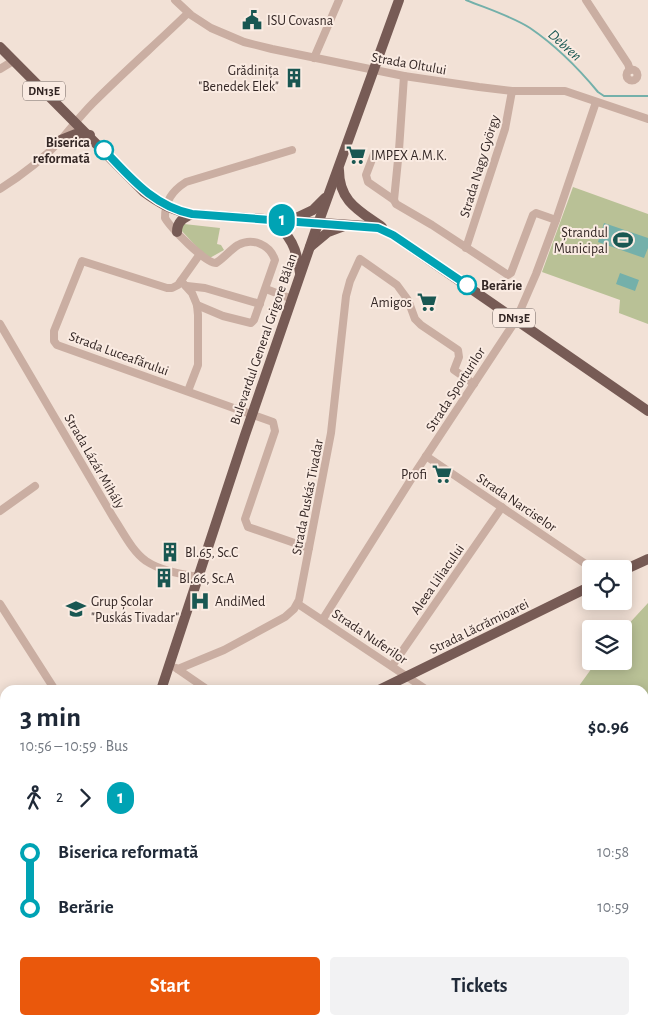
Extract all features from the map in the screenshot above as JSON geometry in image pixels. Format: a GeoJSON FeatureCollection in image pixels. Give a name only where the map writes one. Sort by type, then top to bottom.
{"type":"FeatureCollection","features":[{"type":"Feature","properties":{"kind":"main road","name":"Bulevardul General Grigore Bălan"},"geometry":{"type":"LineString","coordinates":[[164,685],[173,668],[198,577],[300,274],[399,0]]}},
{"type":"Feature","properties":{"kind":"main road","name":"DN13E"},"geometry":{"type":"LineString","coordinates":[[0,47],[13,62],[90,135],[144,192],[166,206],[192,214],[348,224],[378,228],[393,235],[648,411]]}},
{"type":"Feature","properties":{"kind":"main road","name":"DN13E"},"geometry":{"type":"LineString","coordinates":[[0,55],[13,62]]}},
{"type":"Feature","properties":{"kind":"main road"},"geometry":{"type":"LineString","coordinates":[[61,140],[76,134],[90,135]]}},
{"type":"Feature","properties":{"kind":"main road"},"geometry":{"type":"LineString","coordinates":[[339,164],[340,183],[348,201],[393,235]]}},
{"type":"Feature","properties":{"kind":"main road"},"geometry":{"type":"LineString","coordinates":[[287,221],[308,213],[329,193]]}},
{"type":"Feature","properties":{"kind":"main road"},"geometry":{"type":"LineString","coordinates":[[177,232],[177,227],[181,220],[192,214]]}},
{"type":"Feature","properties":{"kind":"main road"},"geometry":{"type":"LineString","coordinates":[[267,220],[280,227],[291,238],[296,250],[300,274]]}},
{"type":"Feature","properties":{"kind":"main road"},"geometry":{"type":"LineString","coordinates":[[309,248],[328,232],[348,224]]}},
{"type":"Feature","properties":{"kind":"main road"},"geometry":{"type":"LineString","coordinates":[[635,402],[648,400]]}},
{"type":"Feature","properties":{"kind":"main road"},"geometry":{"type":"LineString","coordinates":[[632,566],[648,559]]}},
{"type":"Feature","properties":{"kind":"main road","name":"Strada Lăcrămioarei"},"geometry":{"type":"LineString","coordinates":[[390,685],[582,590]]}},
{"type":"Feature","properties":{"kind":"street","name":"Strada Oltului"},"geometry":{"type":"LineString","coordinates":[[175,0],[188,13],[211,28],[244,42],[373,70],[478,88],[512,91],[566,91],[648,119]]}},
{"type":"Feature","properties":{"kind":"street"},"geometry":{"type":"LineString","coordinates":[[314,58],[339,0]]}},
{"type":"Feature","properties":{"kind":"street"},"geometry":{"type":"LineString","coordinates":[[586,0],[630,70]]}},
{"type":"Feature","properties":{"kind":"street"},"geometry":{"type":"LineString","coordinates":[[0,189],[29,170],[61,140],[75,121],[126,70],[188,13]]}},
{"type":"Feature","properties":{"kind":"street"},"geometry":{"type":"LineString","coordinates":[[0,69],[13,62]]}},
{"type":"Feature","properties":{"kind":"street"},"geometry":{"type":"LineString","coordinates":[[404,76],[394,198],[396,204],[510,275],[533,214],[536,213],[556,220]]}},
{"type":"Feature","properties":{"kind":"street","name":"Strada Nagy György"},"geometry":{"type":"LineString","coordinates":[[466,248],[505,130],[512,91]]}},
{"type":"Feature","properties":{"kind":"street","name":"Strada Sporturilor"},"geometry":{"type":"LineString","coordinates":[[323,619],[426,456],[516,320],[556,220],[596,102]]}},
{"type":"Feature","properties":{"kind":"street"},"geometry":{"type":"LineString","coordinates":[[197,305],[248,324],[254,320],[275,260],[273,254],[262,244],[252,242],[239,245],[216,263],[207,261],[165,218],[166,206],[173,192],[186,182],[292,150]]}},
{"type":"Feature","properties":{"kind":"street"},"geometry":{"type":"LineString","coordinates":[[374,154],[366,175],[368,182],[394,198]]}},
{"type":"Feature","properties":{"kind":"street"},"geometry":{"type":"LineString","coordinates":[[184,283],[200,254]]}},
{"type":"Feature","properties":{"kind":"street","name":"Strada Puskás Tivadar"},"geometry":{"type":"LineString","coordinates":[[298,604],[303,587],[331,433],[346,296],[350,281],[360,259],[398,285],[408,300],[415,319],[421,325],[458,350],[459,357],[454,370],[474,384]]}},
{"type":"Feature","properties":{"kind":"street","name":"Strada Luceafărului"},"geometry":{"type":"LineString","coordinates":[[184,283],[167,288],[84,260],[61,314],[53,337],[54,341],[57,345],[273,422],[275,431],[245,520],[248,527],[309,548]]}},
{"type":"Feature","properties":{"kind":"street"},"geometry":{"type":"LineString","coordinates":[[184,283],[260,304]]}},
{"type":"Feature","properties":{"kind":"street"},"geometry":{"type":"LineString","coordinates":[[184,283],[192,293],[197,305],[198,365],[188,391]]}},
{"type":"Feature","properties":{"kind":"street"},"geometry":{"type":"LineString","coordinates":[[266,289],[292,299]]}},
{"type":"Feature","properties":{"kind":"street","name":"Strada Lázár Mihály"},"geometry":{"type":"LineString","coordinates":[[1,328],[113,517],[134,548],[153,564],[198,577]]}},
{"type":"Feature","properties":{"kind":"street","name":"Strada Narciselor"},"geometry":{"type":"LineString","coordinates":[[426,456],[582,562]]}},
{"type":"Feature","properties":{"kind":"street"},"geometry":{"type":"LineString","coordinates":[[0,511],[35,486]]}},
{"type":"Feature","properties":{"kind":"street","name":"Aleea Liliacului"},"geometry":{"type":"LineString","coordinates":[[392,666],[502,507]]}},
{"type":"Feature","properties":{"kind":"street"},"geometry":{"type":"LineString","coordinates":[[0,604],[52,685]]}},
{"type":"Feature","properties":{"kind":"street"},"geometry":{"type":"LineString","coordinates":[[173,668],[219,652],[290,614],[298,604]]}},
{"type":"Feature","properties":{"kind":"street","name":"Strada Nuferilor"},"geometry":{"type":"LineString","coordinates":[[298,604],[419,685]]}},
{"type":"Feature","properties":{"kind":"street"},"geometry":{"type":"LineString","coordinates":[[173,668],[200,685]]}},
{"type":"Feature","properties":{"kind":"green space"},"geometry":{"type":"Polygon","coordinates":[[[573,187],[648,214],[648,324],[619,313],[620,300],[542,272],[573,187]]]}},
{"type":"Feature","properties":{"kind":"green space"},"geometry":{"type":"Polygon","coordinates":[[[184,224],[220,228],[217,244],[221,245],[224,250],[208,259],[180,229],[184,224]]]}},
{"type":"Feature","properties":{"kind":"green space"},"geometry":{"type":"Polygon","coordinates":[[[648,603],[648,685],[580,685],[590,670],[632,670],[632,620],[648,603]]]}},
{"type":"Feature","properties":{"kind":"water","name":"Ștrandul Municipal"},"geometry":{"type":"Polygon","coordinates":[[[604,223],[648,238],[648,248],[644,258],[598,242],[604,223]]]}},
{"type":"Feature","properties":{"kind":"water"},"geometry":{"type":"Polygon","coordinates":[[[620,273],[639,280],[635,291],[616,284],[620,273]]]}},
{"type":"Feature","properties":{"kind":"waterway","name":"Debren"},"geometry":{"type":"LineString","coordinates":[[466,0],[507,16],[530,28],[575,66],[598,92],[604,96],[648,96]]}},
{"type":"Feature","properties":{"kind":"bus line","name":"1"},"geometry":{"type":"LineString","coordinates":[[104,150],[144,192],[174,210],[192,214],[350,224],[378,228],[393,235],[467,285]]}},
{"type":"Feature","properties":{"kind":"place","name":"ISU Covasna"},"geometry":{"type":"Point","coordinates":[252,20]}},
{"type":"Feature","properties":{"kind":"place","name":"Grădinița \"Benedek Elek\""},"geometry":{"type":"Point","coordinates":[294,78]}},
{"type":"Feature","properties":{"kind":"place","name":"Biserica reformată"},"geometry":{"type":"Point","coordinates":[104,150]}},
{"type":"Feature","properties":{"kind":"place","name":"IMPEX A.M.K."},"geometry":{"type":"Point","coordinates":[356,155]}},
{"type":"Feature","properties":{"kind":"place","name":"Ștrandul Municipal"},"geometry":{"type":"Point","coordinates":[623,240]}},
{"type":"Feature","properties":{"kind":"place","name":"Berărie"},"geometry":{"type":"Point","coordinates":[467,285]}},
{"type":"Feature","properties":{"kind":"place","name":"Amigos"},"geometry":{"type":"Point","coordinates":[427,302]}},
{"type":"Feature","properties":{"kind":"place","name":"Profi"},"geometry":{"type":"Point","coordinates":[442,474]}},
{"type":"Feature","properties":{"kind":"place","name":"Bl.65, Sc.C"},"geometry":{"type":"Point","coordinates":[170,552]}},
{"type":"Feature","properties":{"kind":"place","name":"Bl.66, Sc.A"},"geometry":{"type":"Point","coordinates":[164,578]}},
{"type":"Feature","properties":{"kind":"place","name":"AndiMed"},"geometry":{"type":"Point","coordinates":[200,601]}},
{"type":"Feature","properties":{"kind":"place","name":"Grup Școlar \"Puskás Tivadar\""},"geometry":{"type":"Point","coordinates":[76,609]}}]}
